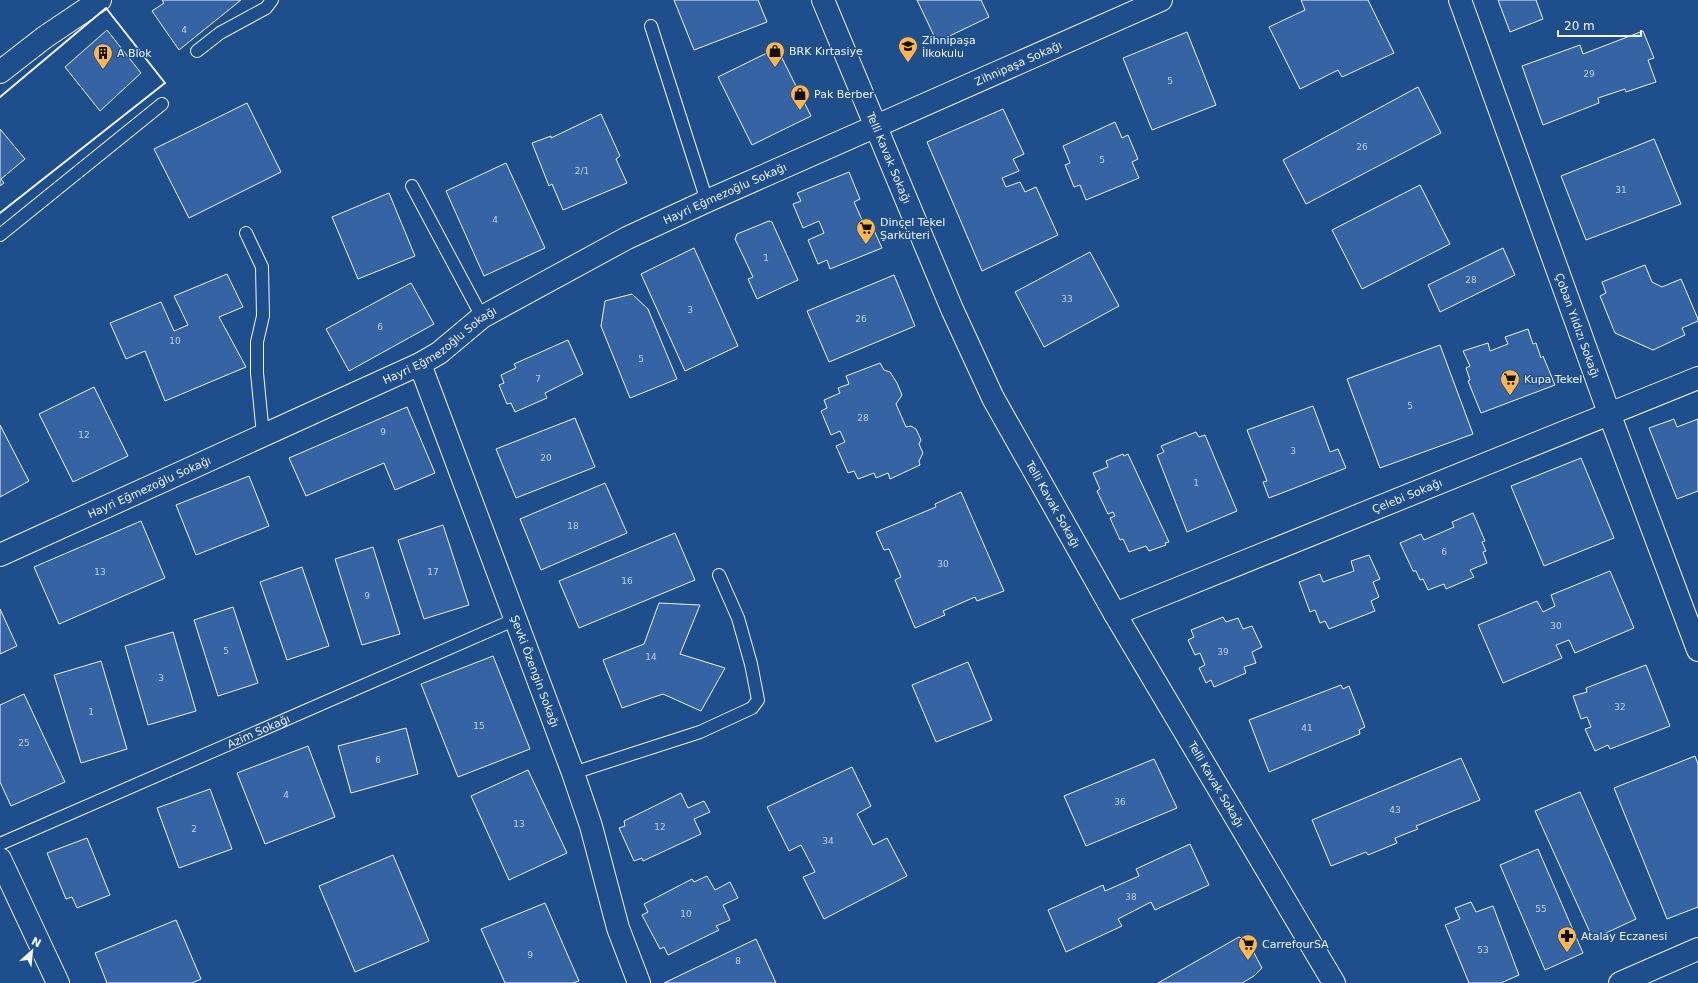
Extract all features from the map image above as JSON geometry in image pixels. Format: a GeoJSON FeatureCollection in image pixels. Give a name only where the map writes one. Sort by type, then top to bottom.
{"type":"FeatureCollection","features":[{"type":"Feature","properties":{"kind":"street"},"geometry":{"type":"LineString","coordinates":[[0,72],[45,37],[100,0]]}},
{"type":"Feature","properties":{"kind":"street","name":"Telli Kavak Sokağı"},"geometry":{"type":"LineString","coordinates":[[823,0],[952,309],[993,398],[1115,614],[1334,983]]}},
{"type":"Feature","properties":{"kind":"street","name":"Zihnipaşa Sokağı"},"geometry":{"type":"LineString","coordinates":[[875,126],[1161,0]]}},
{"type":"Feature","properties":{"kind":"street","name":"Çoban Yıldızı Sokağı"},"geometry":{"type":"LineString","coordinates":[[1460,0],[1609,413],[1698,650]]}},
{"type":"Feature","properties":{"kind":"street","name":"Hayri Eğmezoğlu Sokağı"},"geometry":{"type":"LineString","coordinates":[[0,555],[420,364],[439,353],[482,317],[606,249],[707,201],[875,126]]}},
{"type":"Feature","properties":{"kind":"street","name":"Şevki Özengin Sokağı"},"geometry":{"type":"LineString","coordinates":[[420,364],[573,773],[591,826],[618,928],[639,983]]}},
{"type":"Feature","properties":{"kind":"street","name":"Çelebi Sokağı"},"geometry":{"type":"LineString","coordinates":[[1115,614],[1698,378]]}},
{"type":"Feature","properties":{"kind":"street"},"geometry":{"type":"LineString","coordinates":[[0,859],[58,983]]}},
{"type":"Feature","properties":{"kind":"street"},"geometry":{"type":"LineString","coordinates":[[1620,983],[1698,949]]}},
{"type":"Feature","properties":{"kind":"lane"},"geometry":{"type":"LineString","coordinates":[[197,51],[220,33],[266,8],[272,0]]}},
{"type":"Feature","properties":{"kind":"lane"},"geometry":{"type":"LineString","coordinates":[[651,26],[707,201]]}},
{"type":"Feature","properties":{"kind":"lane"},"geometry":{"type":"LineString","coordinates":[[0,235],[162,104]]}},
{"type":"Feature","properties":{"kind":"lane"},"geometry":{"type":"LineString","coordinates":[[412,186],[482,317]]}},
{"type":"Feature","properties":{"kind":"lane"},"geometry":{"type":"LineString","coordinates":[[246,234],[262,267],[263,316],[257,342],[257,373],[263,435]]}},
{"type":"Feature","properties":{"kind":"lane"},"geometry":{"type":"LineString","coordinates":[[573,773],[700,732],[752,708],[758,700],[751,664],[738,618],[719,575]]}},
{"type":"Feature","properties":{"kind":"lane","name":"Azim Sokağı"},"geometry":{"type":"LineString","coordinates":[[0,844],[516,620]]}},
{"type":"Feature","properties":{"kind":"building"},"geometry":{"type":"Polygon","coordinates":[[[162,0],[241,0],[179,50],[152,11],[164,3],[162,0]]]}},
{"type":"Feature","properties":{"kind":"building"},"geometry":{"type":"Polygon","coordinates":[[[674,0],[758,0],[767,22],[694,50],[674,0]]]}},
{"type":"Feature","properties":{"kind":"building"},"geometry":{"type":"Polygon","coordinates":[[[917,0],[981,0],[989,17],[937,42],[917,0]]]}},
{"type":"Feature","properties":{"kind":"building"},"geometry":{"type":"Polygon","coordinates":[[[1301,0],[1368,0],[1394,53],[1342,77],[1338,70],[1300,89],[1269,27],[1305,10],[1301,0]]]}},
{"type":"Feature","properties":{"kind":"building"},"geometry":{"type":"Polygon","coordinates":[[[1498,0],[1536,0],[1543,19],[1510,32],[1498,0]]]}},
{"type":"Feature","properties":{"kind":"building","name":"A Blok"},"geometry":{"type":"Polygon","coordinates":[[[107,30],[141,73],[100,111],[65,67],[107,30]]]}},
{"type":"Feature","properties":{"kind":"building"},"geometry":{"type":"Polygon","coordinates":[[[1643,31],[1654,58],[1648,60],[1656,82],[1626,92],[1625,89],[1598,98],[1599,103],[1543,125],[1522,66],[1580,45],[1583,54],[1643,31]]]}},
{"type":"Feature","properties":{"kind":"building"},"geometry":{"type":"Polygon","coordinates":[[[1187,32],[1216,105],[1152,130],[1123,58],[1187,32]]]}},
{"type":"Feature","properties":{"kind":"building"},"geometry":{"type":"Polygon","coordinates":[[[777,48],[811,116],[752,145],[718,77],[777,48]]]}},
{"type":"Feature","properties":{"kind":"building"},"geometry":{"type":"Polygon","coordinates":[[[1418,87],[1441,133],[1306,204],[1283,160],[1418,87]]]}},
{"type":"Feature","properties":{"kind":"building"},"geometry":{"type":"Polygon","coordinates":[[[247,103],[281,172],[189,218],[154,149],[247,103]]]}},
{"type":"Feature","properties":{"kind":"building"},"geometry":{"type":"Polygon","coordinates":[[[1003,109],[1024,154],[1013,159],[1019,171],[1002,178],[1006,187],[1020,182],[1025,192],[1036,187],[1058,235],[982,271],[927,142],[1003,109]]]}},
{"type":"Feature","properties":{"kind":"building"},"geometry":{"type":"Polygon","coordinates":[[[601,114],[620,156],[616,159],[627,183],[563,210],[552,184],[549,186],[532,143],[551,136],[551,138],[601,114]]]}},
{"type":"Feature","properties":{"kind":"building"},"geometry":{"type":"Polygon","coordinates":[[[1115,122],[1122,138],[1128,135],[1138,159],[1132,162],[1139,178],[1086,200],[1080,185],[1074,187],[1065,165],[1070,163],[1063,146],[1115,122]]]}},
{"type":"Feature","properties":{"kind":"building"},"geometry":{"type":"Polygon","coordinates":[[[0,129],[25,159],[1,179],[4,183],[0,186],[0,129]]]}},
{"type":"Feature","properties":{"kind":"building"},"geometry":{"type":"Polygon","coordinates":[[[1654,139],[1681,204],[1586,240],[1561,176],[1654,139]]]}},
{"type":"Feature","properties":{"kind":"building"},"geometry":{"type":"Polygon","coordinates":[[[506,163],[545,248],[484,276],[446,191],[506,163]]]}},
{"type":"Feature","properties":{"kind":"building"},"geometry":{"type":"Polygon","coordinates":[[[849,172],[860,199],[854,202],[863,222],[869,219],[882,248],[830,269],[827,260],[818,264],[808,240],[824,233],[819,221],[803,228],[793,204],[801,201],[797,193],[849,172]]]}},
{"type":"Feature","properties":{"kind":"building"},"geometry":{"type":"Polygon","coordinates":[[[1420,185],[1450,244],[1362,289],[1332,230],[1420,185]]]}},
{"type":"Feature","properties":{"kind":"building"},"geometry":{"type":"Polygon","coordinates":[[[389,193],[415,256],[358,279],[332,217],[389,193]]]}},
{"type":"Feature","properties":{"kind":"building"},"geometry":{"type":"Polygon","coordinates":[[[769,221],[772,222],[798,280],[757,299],[748,279],[753,277],[735,239],[737,234],[769,221]]]}},
{"type":"Feature","properties":{"kind":"building"},"geometry":{"type":"Polygon","coordinates":[[[694,248],[738,346],[685,371],[641,274],[694,248]]]}},
{"type":"Feature","properties":{"kind":"building"},"geometry":{"type":"Polygon","coordinates":[[[1503,248],[1515,275],[1440,312],[1428,285],[1503,248]]]}},
{"type":"Feature","properties":{"kind":"building"},"geometry":{"type":"Polygon","coordinates":[[[1090,252],[1119,306],[1044,347],[1015,292],[1090,252]]]}},
{"type":"Feature","properties":{"kind":"building"},"geometry":{"type":"Polygon","coordinates":[[[1645,265],[1652,282],[1662,287],[1681,279],[1698,319],[1698,321],[1682,328],[1685,335],[1653,350],[1615,333],[1600,296],[1606,293],[1602,282],[1645,265]]]}},
{"type":"Feature","properties":{"kind":"building"},"geometry":{"type":"Polygon","coordinates":[[[227,274],[243,307],[219,317],[246,367],[165,401],[145,351],[126,359],[110,323],[161,302],[174,331],[188,325],[174,296],[227,274]]]}},
{"type":"Feature","properties":{"kind":"building"},"geometry":{"type":"Polygon","coordinates":[[[894,275],[915,326],[829,362],[807,311],[894,275]]]}},
{"type":"Feature","properties":{"kind":"building"},"geometry":{"type":"Polygon","coordinates":[[[411,283],[434,324],[349,371],[326,329],[411,283]]]}},
{"type":"Feature","properties":{"kind":"building"},"geometry":{"type":"Polygon","coordinates":[[[632,294],[648,309],[677,379],[630,398],[601,326],[605,301],[632,294]]]}},
{"type":"Feature","properties":{"kind":"building"},"geometry":{"type":"Polygon","coordinates":[[[1528,329],[1533,344],[1536,343],[1541,358],[1543,356],[1555,385],[1481,413],[1468,381],[1470,380],[1466,368],[1470,366],[1463,351],[1488,343],[1490,351],[1508,344],[1505,337],[1528,329]]]}},
{"type":"Feature","properties":{"kind":"building"},"geometry":{"type":"Polygon","coordinates":[[[568,340],[583,374],[545,393],[547,398],[515,412],[511,403],[507,404],[499,385],[504,383],[501,375],[516,368],[514,364],[568,340]]]}},
{"type":"Feature","properties":{"kind":"building"},"geometry":{"type":"Polygon","coordinates":[[[1440,345],[1473,434],[1380,468],[1347,379],[1440,345]]]}},
{"type":"Feature","properties":{"kind":"building"},"geometry":{"type":"Polygon","coordinates":[[[880,363],[884,370],[890,372],[897,383],[902,395],[896,404],[906,427],[911,426],[916,429],[921,440],[919,444],[923,453],[919,461],[920,465],[890,479],[888,473],[876,478],[874,473],[858,479],[854,471],[848,473],[836,446],[845,442],[840,431],[831,435],[821,411],[827,408],[824,400],[840,393],[838,388],[849,384],[846,376],[880,363]]]}},
{"type":"Feature","properties":{"kind":"building"},"geometry":{"type":"Polygon","coordinates":[[[94,387],[128,456],[73,482],[39,414],[94,387]]]}},
{"type":"Feature","properties":{"kind":"building"},"geometry":{"type":"Polygon","coordinates":[[[1313,406],[1330,452],[1338,449],[1346,468],[1269,498],[1263,482],[1267,481],[1247,430],[1313,406]]]}},
{"type":"Feature","properties":{"kind":"building"},"geometry":{"type":"Polygon","coordinates":[[[407,407],[435,473],[395,490],[384,463],[306,496],[289,458],[407,407]]]}},
{"type":"Feature","properties":{"kind":"building"},"geometry":{"type":"Polygon","coordinates":[[[575,418],[595,467],[516,498],[496,449],[575,418]]]}},
{"type":"Feature","properties":{"kind":"building"},"geometry":{"type":"Polygon","coordinates":[[[1674,419],[1677,427],[1698,419],[1698,491],[1677,499],[1649,428],[1674,419]]]}},
{"type":"Feature","properties":{"kind":"building"},"geometry":{"type":"Polygon","coordinates":[[[0,425],[29,481],[0,497],[0,425]]]}},
{"type":"Feature","properties":{"kind":"building"},"geometry":{"type":"Polygon","coordinates":[[[1196,432],[1199,437],[1205,435],[1237,511],[1187,532],[1157,455],[1164,452],[1161,446],[1196,432]]]}},
{"type":"Feature","properties":{"kind":"building"},"geometry":{"type":"Polygon","coordinates":[[[1123,454],[1124,456],[1128,454],[1169,542],[1165,543],[1166,545],[1149,551],[1146,546],[1129,552],[1123,539],[1120,540],[1110,518],[1115,516],[1113,512],[1108,514],[1097,491],[1100,489],[1093,473],[1108,467],[1106,461],[1123,454]]]}},
{"type":"Feature","properties":{"kind":"building"},"geometry":{"type":"Polygon","coordinates":[[[1581,458],[1614,538],[1544,566],[1511,486],[1581,458]]]}},
{"type":"Feature","properties":{"kind":"building"},"geometry":{"type":"Polygon","coordinates":[[[249,476],[269,526],[196,555],[176,505],[249,476]]]}},
{"type":"Feature","properties":{"kind":"building"},"geometry":{"type":"Polygon","coordinates":[[[605,483],[627,533],[541,570],[520,519],[605,483]]]}},
{"type":"Feature","properties":{"kind":"building"},"geometry":{"type":"Polygon","coordinates":[[[961,492],[1004,591],[977,601],[975,597],[943,611],[945,615],[915,628],[895,580],[901,577],[889,549],[884,550],[876,532],[936,507],[935,504],[961,492]]]}},
{"type":"Feature","properties":{"kind":"building"},"geometry":{"type":"Polygon","coordinates":[[[1473,513],[1485,541],[1482,542],[1486,551],[1483,552],[1487,563],[1470,570],[1474,577],[1446,589],[1444,584],[1428,590],[1423,579],[1420,580],[1416,571],[1413,571],[1400,543],[1421,534],[1424,540],[1454,527],[1452,522],[1473,513]]]}},
{"type":"Feature","properties":{"kind":"building"},"geometry":{"type":"Polygon","coordinates":[[[141,521],[165,578],[59,624],[34,567],[141,521]]]}},
{"type":"Feature","properties":{"kind":"building"},"geometry":{"type":"Polygon","coordinates":[[[443,525],[469,605],[424,619],[398,540],[443,525]]]}},
{"type":"Feature","properties":{"kind":"building"},"geometry":{"type":"Polygon","coordinates":[[[675,533],[695,580],[579,628],[559,581],[675,533]]]}},
{"type":"Feature","properties":{"kind":"building"},"geometry":{"type":"Polygon","coordinates":[[[373,547],[400,634],[362,645],[335,559],[373,547]]]}},
{"type":"Feature","properties":{"kind":"building"},"geometry":{"type":"Polygon","coordinates":[[[1369,555],[1380,579],[1373,582],[1379,597],[1371,601],[1375,611],[1329,629],[1325,621],[1320,623],[1315,610],[1310,612],[1299,582],[1320,574],[1323,582],[1354,571],[1351,561],[1369,555]]]}},
{"type":"Feature","properties":{"kind":"building"},"geometry":{"type":"Polygon","coordinates":[[[302,567],[329,646],[287,660],[260,582],[302,567]]]}},
{"type":"Feature","properties":{"kind":"building"},"geometry":{"type":"Polygon","coordinates":[[[1610,571],[1634,628],[1575,653],[1569,640],[1556,645],[1562,658],[1503,683],[1478,625],[1537,601],[1543,612],[1555,606],[1551,595],[1610,571]]]}},
{"type":"Feature","properties":{"kind":"building"},"geometry":{"type":"Polygon","coordinates":[[[659,603],[700,605],[680,654],[725,668],[701,711],[663,694],[622,708],[603,660],[644,644],[659,603]]]}},
{"type":"Feature","properties":{"kind":"building"},"geometry":{"type":"Polygon","coordinates":[[[233,607],[258,683],[218,696],[194,620],[233,607]]]}},
{"type":"Feature","properties":{"kind":"building"},"geometry":{"type":"Polygon","coordinates":[[[0,609],[17,646],[0,654],[0,609]]]}},
{"type":"Feature","properties":{"kind":"building"},"geometry":{"type":"Polygon","coordinates":[[[1223,617],[1226,622],[1238,618],[1243,629],[1252,626],[1262,647],[1252,652],[1256,663],[1244,667],[1246,673],[1214,687],[1211,680],[1206,683],[1199,668],[1205,665],[1200,653],[1195,655],[1188,640],[1194,637],[1191,630],[1223,617]]]}},
{"type":"Feature","properties":{"kind":"building"},"geometry":{"type":"Polygon","coordinates":[[[173,632],[196,711],[148,725],[125,646],[173,632]]]}},
{"type":"Feature","properties":{"kind":"building"},"geometry":{"type":"Polygon","coordinates":[[[493,656],[530,749],[458,777],[421,684],[493,656]]]}},
{"type":"Feature","properties":{"kind":"building"},"geometry":{"type":"Polygon","coordinates":[[[101,661],[127,749],[81,763],[54,675],[101,661]]]}},
{"type":"Feature","properties":{"kind":"building"},"geometry":{"type":"Polygon","coordinates":[[[968,662],[992,720],[936,742],[912,685],[968,662]]]}},
{"type":"Feature","properties":{"kind":"building"},"geometry":{"type":"Polygon","coordinates":[[[1646,665],[1670,726],[1610,749],[1608,745],[1595,751],[1585,729],[1591,727],[1587,717],[1581,719],[1573,696],[1587,692],[1586,688],[1646,665]]]}},
{"type":"Feature","properties":{"kind":"building"},"geometry":{"type":"Polygon","coordinates":[[[1341,685],[1343,689],[1349,686],[1365,727],[1359,730],[1360,734],[1269,772],[1249,720],[1341,685]]]}},
{"type":"Feature","properties":{"kind":"building"},"geometry":{"type":"Polygon","coordinates":[[[24,694],[65,782],[11,806],[0,782],[0,705],[24,694]]]}},
{"type":"Feature","properties":{"kind":"building"},"geometry":{"type":"Polygon","coordinates":[[[406,728],[418,774],[351,793],[338,746],[406,728]]]}},
{"type":"Feature","properties":{"kind":"building"},"geometry":{"type":"Polygon","coordinates":[[[308,746],[335,817],[265,844],[237,773],[308,746]]]}},
{"type":"Feature","properties":{"kind":"building"},"geometry":{"type":"Polygon","coordinates":[[[1695,756],[1698,764],[1698,907],[1667,919],[1614,788],[1695,756]]]}},
{"type":"Feature","properties":{"kind":"building"},"geometry":{"type":"Polygon","coordinates":[[[1461,758],[1480,800],[1416,826],[1418,829],[1395,838],[1397,843],[1368,855],[1366,852],[1331,866],[1312,820],[1461,758]]]}},
{"type":"Feature","properties":{"kind":"building"},"geometry":{"type":"Polygon","coordinates":[[[1154,759],[1177,808],[1086,846],[1064,796],[1154,759]]]}},
{"type":"Feature","properties":{"kind":"building"},"geometry":{"type":"Polygon","coordinates":[[[852,767],[871,806],[857,814],[873,845],[887,838],[907,876],[824,919],[803,877],[815,872],[801,845],[789,851],[767,807],[852,767]]]}},
{"type":"Feature","properties":{"kind":"building"},"geometry":{"type":"Polygon","coordinates":[[[528,770],[567,853],[509,880],[471,796],[528,770]]]}},
{"type":"Feature","properties":{"kind":"building"},"geometry":{"type":"Polygon","coordinates":[[[210,789],[232,849],[179,868],[157,808],[210,789]]]}},
{"type":"Feature","properties":{"kind":"building"},"geometry":{"type":"Polygon","coordinates":[[[1580,792],[1636,919],[1593,939],[1535,811],[1580,792]]]}},
{"type":"Feature","properties":{"kind":"building"},"geometry":{"type":"Polygon","coordinates":[[[681,793],[688,808],[704,801],[710,812],[694,819],[701,834],[643,861],[642,858],[634,861],[619,828],[625,826],[624,821],[681,793]]]}},
{"type":"Feature","properties":{"kind":"building"},"geometry":{"type":"Polygon","coordinates":[[[87,838],[110,895],[77,908],[72,897],[66,899],[47,853],[87,838]]]}},
{"type":"Feature","properties":{"kind":"building"},"geometry":{"type":"Polygon","coordinates":[[[1190,844],[1209,885],[1155,910],[1151,902],[1118,919],[1122,926],[1066,952],[1048,910],[1103,885],[1105,891],[1139,876],[1136,869],[1190,844]]]}},
{"type":"Feature","properties":{"kind":"building"},"geometry":{"type":"Polygon","coordinates":[[[1538,849],[1583,953],[1545,970],[1500,865],[1538,849]]]}},
{"type":"Feature","properties":{"kind":"building"},"geometry":{"type":"Polygon","coordinates":[[[393,855],[429,941],[355,972],[319,886],[393,855]]]}},
{"type":"Feature","properties":{"kind":"building"},"geometry":{"type":"Polygon","coordinates":[[[707,876],[715,890],[730,882],[738,898],[723,905],[730,920],[716,926],[719,930],[668,955],[664,947],[660,949],[642,915],[648,912],[644,904],[692,879],[694,882],[707,876]]]}},
{"type":"Feature","properties":{"kind":"building"},"geometry":{"type":"Polygon","coordinates":[[[1471,902],[1476,912],[1493,906],[1519,975],[1501,983],[1469,983],[1445,925],[1460,919],[1455,908],[1471,902]]]}},
{"type":"Feature","properties":{"kind":"building"},"geometry":{"type":"Polygon","coordinates":[[[545,903],[579,981],[573,983],[505,983],[481,929],[545,903]]]}},
{"type":"Feature","properties":{"kind":"building"},"geometry":{"type":"Polygon","coordinates":[[[176,920],[201,979],[192,983],[107,983],[95,953],[176,920]]]}},
{"type":"Feature","properties":{"kind":"building"},"geometry":{"type":"Polygon","coordinates":[[[1239,937],[1247,940],[1262,968],[1254,976],[1242,983],[1158,983],[1239,937]]]}},
{"type":"Feature","properties":{"kind":"building"},"geometry":{"type":"Polygon","coordinates":[[[756,939],[776,983],[664,983],[756,939]]]}},
{"type":"Feature","properties":{"kind":"wall"},"geometry":{"type":"LineString","coordinates":[[0,97],[106,8],[165,83],[0,213]]}},
{"type":"Feature","properties":{"kind":"place","name":"Zihnipaşa İlkokulu"},"geometry":{"type":"Point","coordinates":[908,63]}},
{"type":"Feature","properties":{"kind":"place","name":"BRK Kırtasiye"},"geometry":{"type":"Point","coordinates":[775,68]}},
{"type":"Feature","properties":{"kind":"place","name":"A Blok"},"geometry":{"type":"Point","coordinates":[103,70]}},
{"type":"Feature","properties":{"kind":"place","name":"Pak Berber"},"geometry":{"type":"Point","coordinates":[800,111]}},
{"type":"Feature","properties":{"kind":"place","name":"Dinçel Tekel Şarküteri"},"geometry":{"type":"Point","coordinates":[866,245]}},
{"type":"Feature","properties":{"kind":"place","name":"Kupa Tekel"},"geometry":{"type":"Point","coordinates":[1510,396]}},
{"type":"Feature","properties":{"kind":"place","name":"Atalay Eczanesi"},"geometry":{"type":"Point","coordinates":[1567,953]}},
{"type":"Feature","properties":{"kind":"place","name":"CarrefourSA"},"geometry":{"type":"Point","coordinates":[1248,961]}}]}
